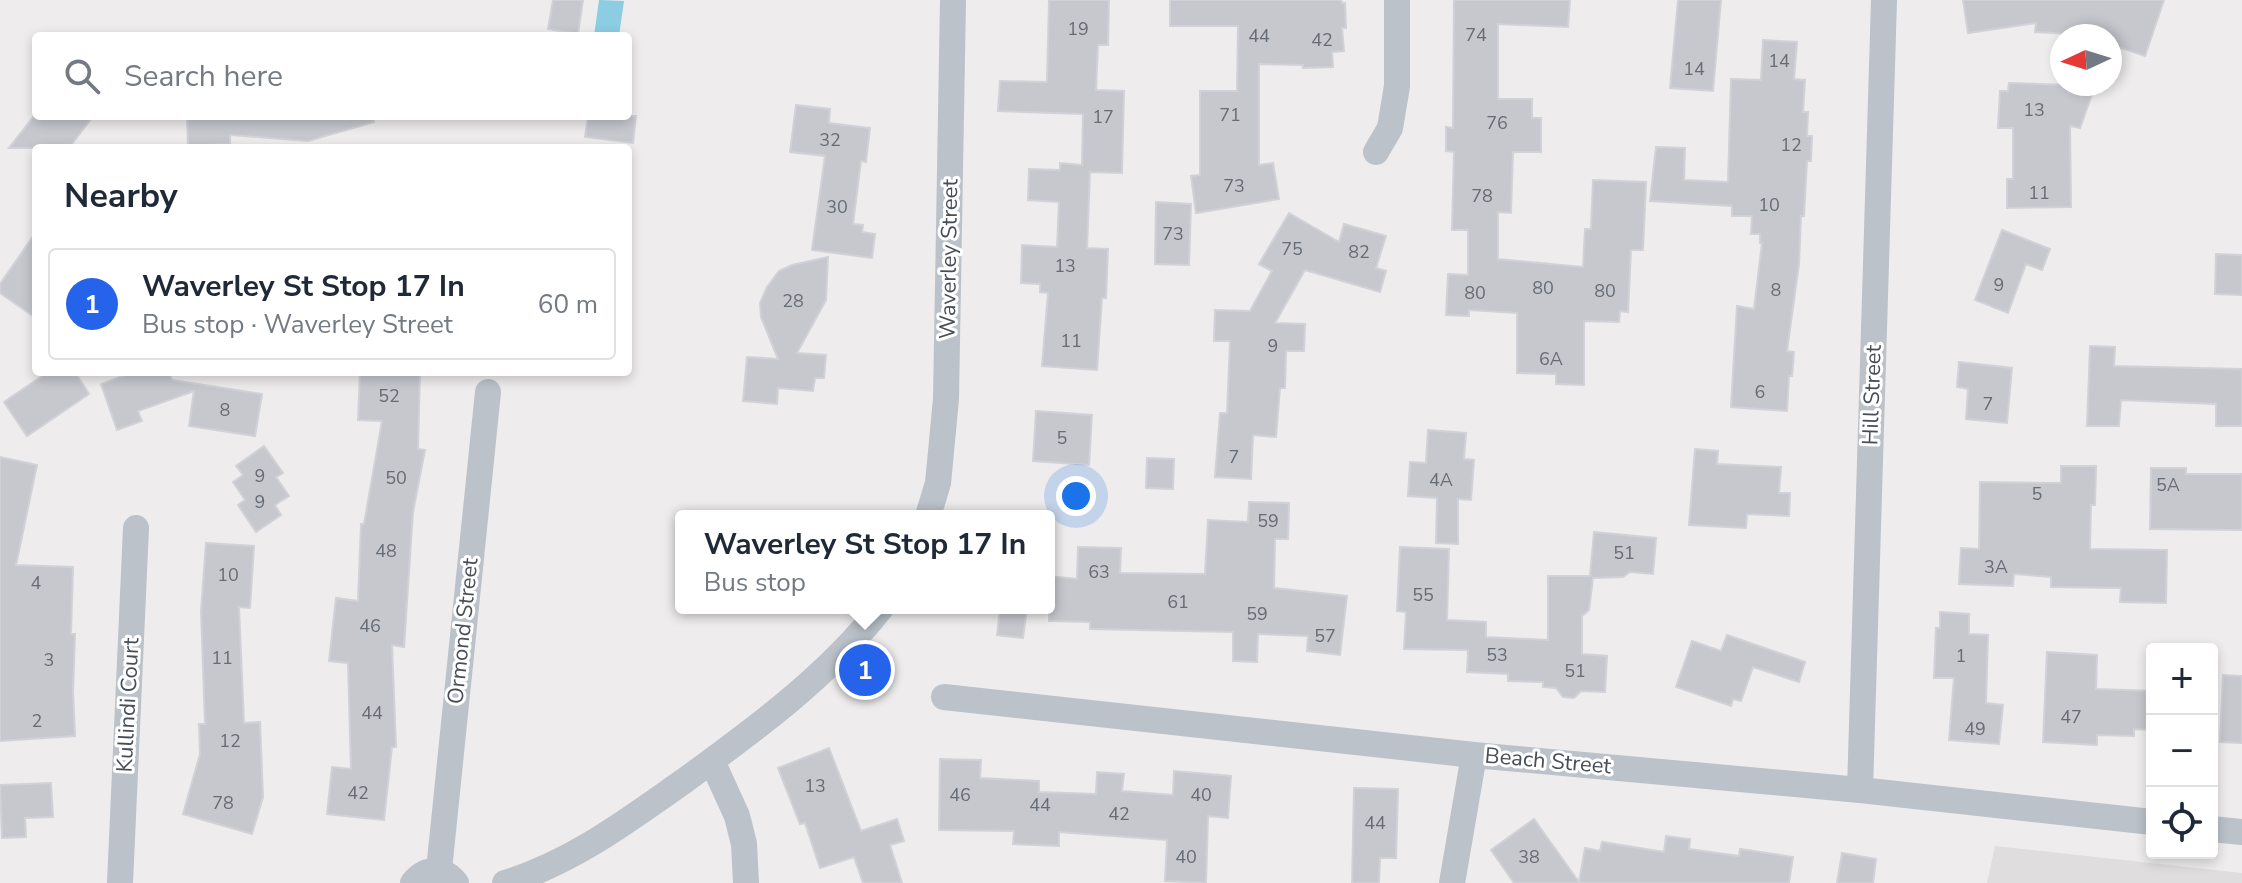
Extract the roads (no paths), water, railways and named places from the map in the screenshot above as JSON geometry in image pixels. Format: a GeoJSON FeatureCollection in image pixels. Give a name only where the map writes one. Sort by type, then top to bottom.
{"type":"FeatureCollection","features":[{"type":"Feature","properties":{"kind":"street","name":"Waverley Street"},"geometry":{"type":"LineString","coordinates":[[930,510],[938,483],[946,399],[953,0]]}},
{"type":"Feature","properties":{"kind":"street"},"geometry":{"type":"LineString","coordinates":[[1376,152],[1390,128],[1397,86],[1397,0]]}},
{"type":"Feature","properties":{"kind":"street","name":"Hill Street"},"geometry":{"type":"LineString","coordinates":[[1860,790],[1884,0]]}},
{"type":"Feature","properties":{"kind":"street","name":"Ormond Street"},"geometry":{"type":"LineString","coordinates":[[448,877],[488,392]]}},
{"type":"Feature","properties":{"kind":"street","name":"Kullindi Court"},"geometry":{"type":"LineString","coordinates":[[120,883],[136,528]]}},
{"type":"Feature","properties":{"kind":"street"},"geometry":{"type":"LineString","coordinates":[[505,883],[579,852],[614,831],[712,761],[822,672],[876,614]]}},
{"type":"Feature","properties":{"kind":"street","name":"Beach Street"},"geometry":{"type":"LineString","coordinates":[[944,697],[1474,755],[1860,790],[2146,821]]}},
{"type":"Feature","properties":{"kind":"street"},"geometry":{"type":"LineString","coordinates":[[1452,883],[1474,755]]}},
{"type":"Feature","properties":{"kind":"street"},"geometry":{"type":"LineString","coordinates":[[712,761],[737,816],[744,844],[746,883]]}},
{"type":"Feature","properties":{"kind":"street"},"geometry":{"type":"LineString","coordinates":[[2218,830],[2242,832]]}},
{"type":"Feature","properties":{"kind":"street"},"geometry":{"type":"LineString","coordinates":[[413,883],[427,872],[448,877]]}},
{"type":"Feature","properties":{"kind":"water"},"geometry":{"type":"Polygon","coordinates":[[[599,0],[624,1],[620,32],[595,32],[599,0]]]}},
{"type":"Feature","properties":{"kind":"place","name":"Waverley St Stop 17 In"},"geometry":{"type":"Point","coordinates":[865,670]}}]}
